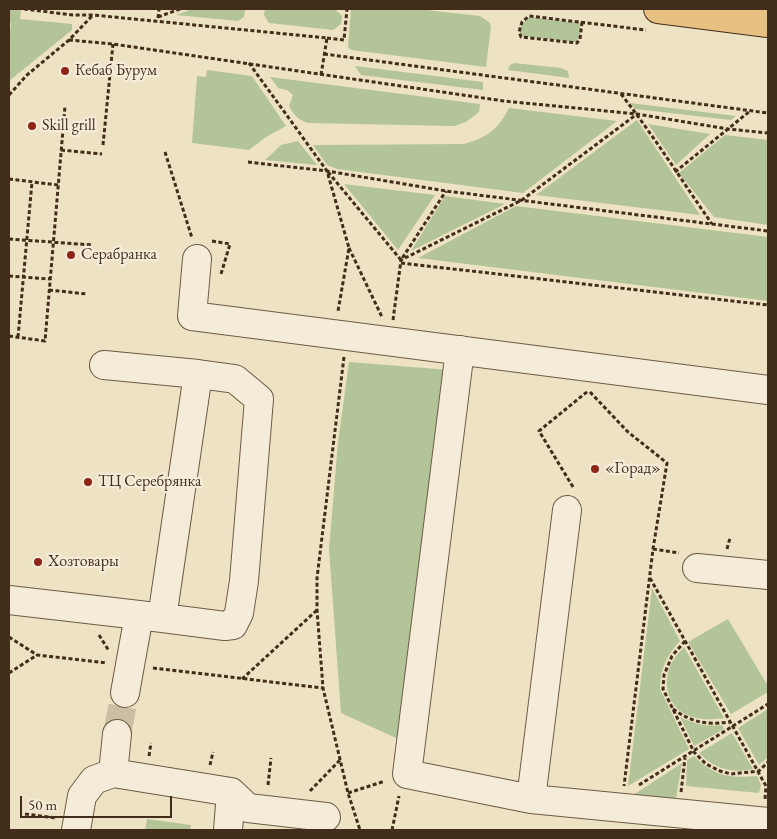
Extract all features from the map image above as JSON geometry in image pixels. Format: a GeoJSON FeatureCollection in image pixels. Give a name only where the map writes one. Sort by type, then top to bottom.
{"type":"FeatureCollection","features":[{"type":"Feature","properties":{"kind":"main road"},"geometry":{"type":"LineString","coordinates":[[658,9],[693,11],[768,23]]}},
{"type":"Feature","properties":{"kind":"lane"},"geometry":{"type":"LineString","coordinates":[[203,247],[192,316],[768,390]]}},
{"type":"Feature","properties":{"kind":"lane"},"geometry":{"type":"LineString","coordinates":[[460,350],[405,775],[531,799],[621,801],[678,814],[765,822]]}},
{"type":"Feature","properties":{"kind":"lane"},"geometry":{"type":"LineString","coordinates":[[9,600],[225,626],[233,625],[237,620],[244,581],[259,399],[235,379],[104,365]]}},
{"type":"Feature","properties":{"kind":"lane"},"geometry":{"type":"LineString","coordinates":[[125,693],[130,665],[151,616],[198,374]]}},
{"type":"Feature","properties":{"kind":"lane"},"geometry":{"type":"LineString","coordinates":[[531,799],[567,510]]}},
{"type":"Feature","properties":{"kind":"lane"},"geometry":{"type":"LineString","coordinates":[[697,568],[768,575]]}},
{"type":"Feature","properties":{"kind":"lane"},"geometry":{"type":"LineString","coordinates":[[113,773],[117,734]]}},
{"type":"Feature","properties":{"kind":"lane"},"geometry":{"type":"LineString","coordinates":[[76,830],[82,796],[94,780],[113,773],[231,792],[248,808],[326,817]]}},
{"type":"Feature","properties":{"kind":"lane"},"geometry":{"type":"LineString","coordinates":[[228,830],[231,792]]}},
{"type":"Feature","properties":{"kind":"path"},"geometry":{"type":"LineString","coordinates":[[24,9],[344,40],[347,9]]}},
{"type":"Feature","properties":{"kind":"path"},"geometry":{"type":"LineString","coordinates":[[157,22],[159,9]]}},
{"type":"Feature","properties":{"kind":"path"},"geometry":{"type":"LineString","coordinates":[[158,17],[180,9]]}},
{"type":"Feature","properties":{"kind":"path"},"geometry":{"type":"LineString","coordinates":[[9,95],[27,75],[69,40],[93,15]]}},
{"type":"Feature","properties":{"kind":"path"},"geometry":{"type":"LineString","coordinates":[[529,16],[582,22],[580,39],[577,43],[521,37],[518,32],[522,22],[529,16]]}},
{"type":"Feature","properties":{"kind":"path"},"geometry":{"type":"LineString","coordinates":[[320,75],[327,38]]}},
{"type":"Feature","properties":{"kind":"path"},"geometry":{"type":"LineString","coordinates":[[69,40],[113,44],[504,100],[637,114],[728,129],[768,133]]}},
{"type":"Feature","properties":{"kind":"path"},"geometry":{"type":"LineString","coordinates":[[103,145],[113,44]]}},
{"type":"Feature","properties":{"kind":"path"},"geometry":{"type":"LineString","coordinates":[[324,54],[768,112]]}},
{"type":"Feature","properties":{"kind":"path"},"geometry":{"type":"LineString","coordinates":[[249,63],[327,171],[401,262],[768,305]]}},
{"type":"Feature","properties":{"kind":"path"},"geometry":{"type":"LineString","coordinates":[[621,93],[713,224]]}},
{"type":"Feature","properties":{"kind":"path"},"geometry":{"type":"LineString","coordinates":[[9,336],[45,341],[65,106]]}},
{"type":"Feature","properties":{"kind":"path"},"geometry":{"type":"LineString","coordinates":[[675,172],[750,110]]}},
{"type":"Feature","properties":{"kind":"path"},"geometry":{"type":"LineString","coordinates":[[401,262],[522,200],[637,114]]}},
{"type":"Feature","properties":{"kind":"path"},"geometry":{"type":"LineString","coordinates":[[61,150],[102,154]]}},
{"type":"Feature","properties":{"kind":"path"},"geometry":{"type":"LineString","coordinates":[[164,152],[192,238],[203,247],[230,244],[220,277]]}},
{"type":"Feature","properties":{"kind":"path"},"geometry":{"type":"LineString","coordinates":[[248,162],[327,171],[446,191],[768,230]]}},
{"type":"Feature","properties":{"kind":"path"},"geometry":{"type":"LineString","coordinates":[[327,171],[349,248],[383,318]]}},
{"type":"Feature","properties":{"kind":"path"},"geometry":{"type":"LineString","coordinates":[[9,180],[58,185]]}},
{"type":"Feature","properties":{"kind":"path"},"geometry":{"type":"LineString","coordinates":[[18,337],[32,182]]}},
{"type":"Feature","properties":{"kind":"path"},"geometry":{"type":"LineString","coordinates":[[392,326],[401,262],[446,191]]}},
{"type":"Feature","properties":{"kind":"path"},"geometry":{"type":"LineString","coordinates":[[9,239],[92,245]]}},
{"type":"Feature","properties":{"kind":"path"},"geometry":{"type":"LineString","coordinates":[[349,248],[334,334],[345,352],[317,578],[323,688],[348,793],[360,830]]}},
{"type":"Feature","properties":{"kind":"path"},"geometry":{"type":"LineString","coordinates":[[9,276],[50,279]]}},
{"type":"Feature","properties":{"kind":"path"},"geometry":{"type":"LineString","coordinates":[[49,290],[87,294]]}},
{"type":"Feature","properties":{"kind":"path"},"geometry":{"type":"LineString","coordinates":[[582,385],[628,432],[667,463],[653,549],[621,801]]}},
{"type":"Feature","properties":{"kind":"path"},"geometry":{"type":"LineString","coordinates":[[650,578],[759,771],[766,786],[765,822]]}},
{"type":"Feature","properties":{"kind":"path"},"geometry":{"type":"LineString","coordinates":[[242,679],[318,610]]}},
{"type":"Feature","properties":{"kind":"path"},"geometry":{"type":"LineString","coordinates":[[9,637],[37,654],[323,688]]}},
{"type":"Feature","properties":{"kind":"path"},"geometry":{"type":"LineString","coordinates":[[686,640],[672,656],[664,674],[662,689],[694,752],[706,764],[731,774],[759,771],[768,762]]}},
{"type":"Feature","properties":{"kind":"path"},"geometry":{"type":"LineString","coordinates":[[9,673],[37,654]]}},
{"type":"Feature","properties":{"kind":"path"},"geometry":{"type":"LineString","coordinates":[[621,801],[768,704]]}},
{"type":"Feature","properties":{"kind":"path"},"geometry":{"type":"LineString","coordinates":[[672,709],[696,722],[710,724],[731,722]]}},
{"type":"Feature","properties":{"kind":"path"},"geometry":{"type":"LineString","coordinates":[[268,785],[271,758]]}},
{"type":"Feature","properties":{"kind":"path"},"geometry":{"type":"LineString","coordinates":[[678,814],[685,758]]}},
{"type":"Feature","properties":{"kind":"path"},"geometry":{"type":"LineString","coordinates":[[348,793],[405,775]]}},
{"type":"Feature","properties":{"kind":"path"},"geometry":{"type":"LineString","coordinates":[[392,830],[405,775]]}},
{"type":"Feature","properties":{"kind":"green space"},"geometry":{"type":"Polygon","coordinates":[[[9,9],[21,9],[20,19],[72,24],[72,30],[9,81],[11,23],[9,23],[9,9]]]}},
{"type":"Feature","properties":{"kind":"green space"},"geometry":{"type":"Polygon","coordinates":[[[193,9],[245,9],[244,17],[238,21],[176,15],[193,9]]]}},
{"type":"Feature","properties":{"kind":"green space"},"geometry":{"type":"Polygon","coordinates":[[[265,9],[336,10],[342,16],[341,24],[333,30],[269,23],[264,15],[265,9]]]}},
{"type":"Feature","properties":{"kind":"green space"},"geometry":{"type":"Polygon","coordinates":[[[351,9],[418,9],[480,16],[489,22],[491,26],[486,67],[351,50],[348,47],[351,9]]]}},
{"type":"Feature","properties":{"kind":"green space"},"geometry":{"type":"Polygon","coordinates":[[[530,17],[579,23],[579,38],[576,42],[521,36],[521,25],[530,17]]]}},
{"type":"Feature","properties":{"kind":"green space"},"geometry":{"type":"Polygon","coordinates":[[[514,63],[561,68],[568,71],[569,78],[508,70],[510,65],[514,63]]]}},
{"type":"Feature","properties":{"kind":"green space"},"geometry":{"type":"Polygon","coordinates":[[[355,66],[483,82],[483,90],[361,75],[355,66]]]}},
{"type":"Feature","properties":{"kind":"green space"},"geometry":{"type":"Polygon","coordinates":[[[207,70],[252,76],[286,126],[266,137],[249,150],[192,143],[197,76],[206,77],[207,70]]]}},
{"type":"Feature","properties":{"kind":"green space"},"geometry":{"type":"Polygon","coordinates":[[[270,77],[480,104],[479,112],[466,122],[454,126],[308,123],[297,117],[289,106],[293,95],[287,90],[278,88],[270,77]]]}},
{"type":"Feature","properties":{"kind":"green space"},"geometry":{"type":"Polygon","coordinates":[[[630,103],[736,116],[731,120],[635,109],[630,103]]]}},
{"type":"Feature","properties":{"kind":"green space"},"geometry":{"type":"Polygon","coordinates":[[[509,108],[617,121],[523,193],[337,169],[327,165],[313,145],[464,144],[479,139],[491,132],[501,122],[509,108]]]}},
{"type":"Feature","properties":{"kind":"green space"},"geometry":{"type":"Polygon","coordinates":[[[637,120],[700,215],[536,195],[637,120]]]}},
{"type":"Feature","properties":{"kind":"green space"},"geometry":{"type":"Polygon","coordinates":[[[648,124],[710,134],[676,165],[648,124]]]}},
{"type":"Feature","properties":{"kind":"green space"},"geometry":{"type":"Polygon","coordinates":[[[725,135],[768,140],[768,225],[714,217],[679,173],[725,135]]]}},
{"type":"Feature","properties":{"kind":"green space"},"geometry":{"type":"Polygon","coordinates":[[[298,141],[317,165],[265,160],[281,145],[298,141]]]}},
{"type":"Feature","properties":{"kind":"green space"},"geometry":{"type":"Polygon","coordinates":[[[344,184],[435,195],[398,250],[344,184]]]}},
{"type":"Feature","properties":{"kind":"green space"},"geometry":{"type":"Polygon","coordinates":[[[445,196],[505,204],[411,251],[445,196]]]}},
{"type":"Feature","properties":{"kind":"green space"},"geometry":{"type":"Polygon","coordinates":[[[516,206],[768,237],[768,301],[418,258],[516,206]]]}},
{"type":"Feature","properties":{"kind":"green space"},"geometry":{"type":"Polygon","coordinates":[[[349,362],[450,370],[405,742],[341,713],[329,549],[338,442],[349,362]]]}},
{"type":"Feature","properties":{"kind":"green space"},"geometry":{"type":"Polygon","coordinates":[[[652,588],[680,641],[665,663],[661,675],[660,689],[689,749],[628,786],[652,588]]]}},
{"type":"Feature","properties":{"kind":"green space"},"geometry":{"type":"Polygon","coordinates":[[[728,619],[768,686],[768,692],[731,714],[688,642],[728,619]]]}},
{"type":"Feature","properties":{"kind":"green space"},"geometry":{"type":"Polygon","coordinates":[[[684,647],[724,718],[694,717],[685,714],[673,704],[668,689],[668,673],[670,666],[684,647]]]}},
{"type":"Feature","properties":{"kind":"green space"},"geometry":{"type":"Polygon","coordinates":[[[768,709],[768,757],[759,765],[738,728],[768,709]]]}},
{"type":"Feature","properties":{"kind":"green space"},"geometry":{"type":"Polygon","coordinates":[[[680,717],[710,726],[722,725],[724,729],[694,746],[680,717]]]}},
{"type":"Feature","properties":{"kind":"green space"},"geometry":{"type":"Polygon","coordinates":[[[732,733],[753,769],[737,771],[723,768],[711,763],[699,753],[732,733]]]}},
{"type":"Feature","properties":{"kind":"green space"},"geometry":{"type":"Polygon","coordinates":[[[694,756],[709,768],[723,775],[739,777],[757,776],[761,785],[759,793],[686,786],[687,760],[694,756]]]}},
{"type":"Feature","properties":{"kind":"green space"},"geometry":{"type":"Polygon","coordinates":[[[682,763],[675,804],[627,799],[682,763]]]}},
{"type":"Feature","properties":{"kind":"green space"},"geometry":{"type":"Polygon","coordinates":[[[147,819],[191,825],[190,830],[145,830],[147,819]]]}},
{"type":"Feature","properties":{"kind":"tunnel"},"geometry":{"type":"LineString","coordinates":[[117,734],[125,693]]}},
{"type":"Feature","properties":{"kind":"place","name":"Кебаб Бурум"},"geometry":{"type":"Point","coordinates":[65,71]}},
{"type":"Feature","properties":{"kind":"place","name":"Skill grill"},"geometry":{"type":"Point","coordinates":[32,126]}},
{"type":"Feature","properties":{"kind":"place","name":"Серабранка"},"geometry":{"type":"Point","coordinates":[71,255]}},
{"type":"Feature","properties":{"kind":"place","name":"«Горад»"},"geometry":{"type":"Point","coordinates":[595,469]}},
{"type":"Feature","properties":{"kind":"place","name":"ТЦ Серебрянка"},"geometry":{"type":"Point","coordinates":[88,482]}},
{"type":"Feature","properties":{"kind":"place","name":"Хозтовары"},"geometry":{"type":"Point","coordinates":[38,562]}}]}
